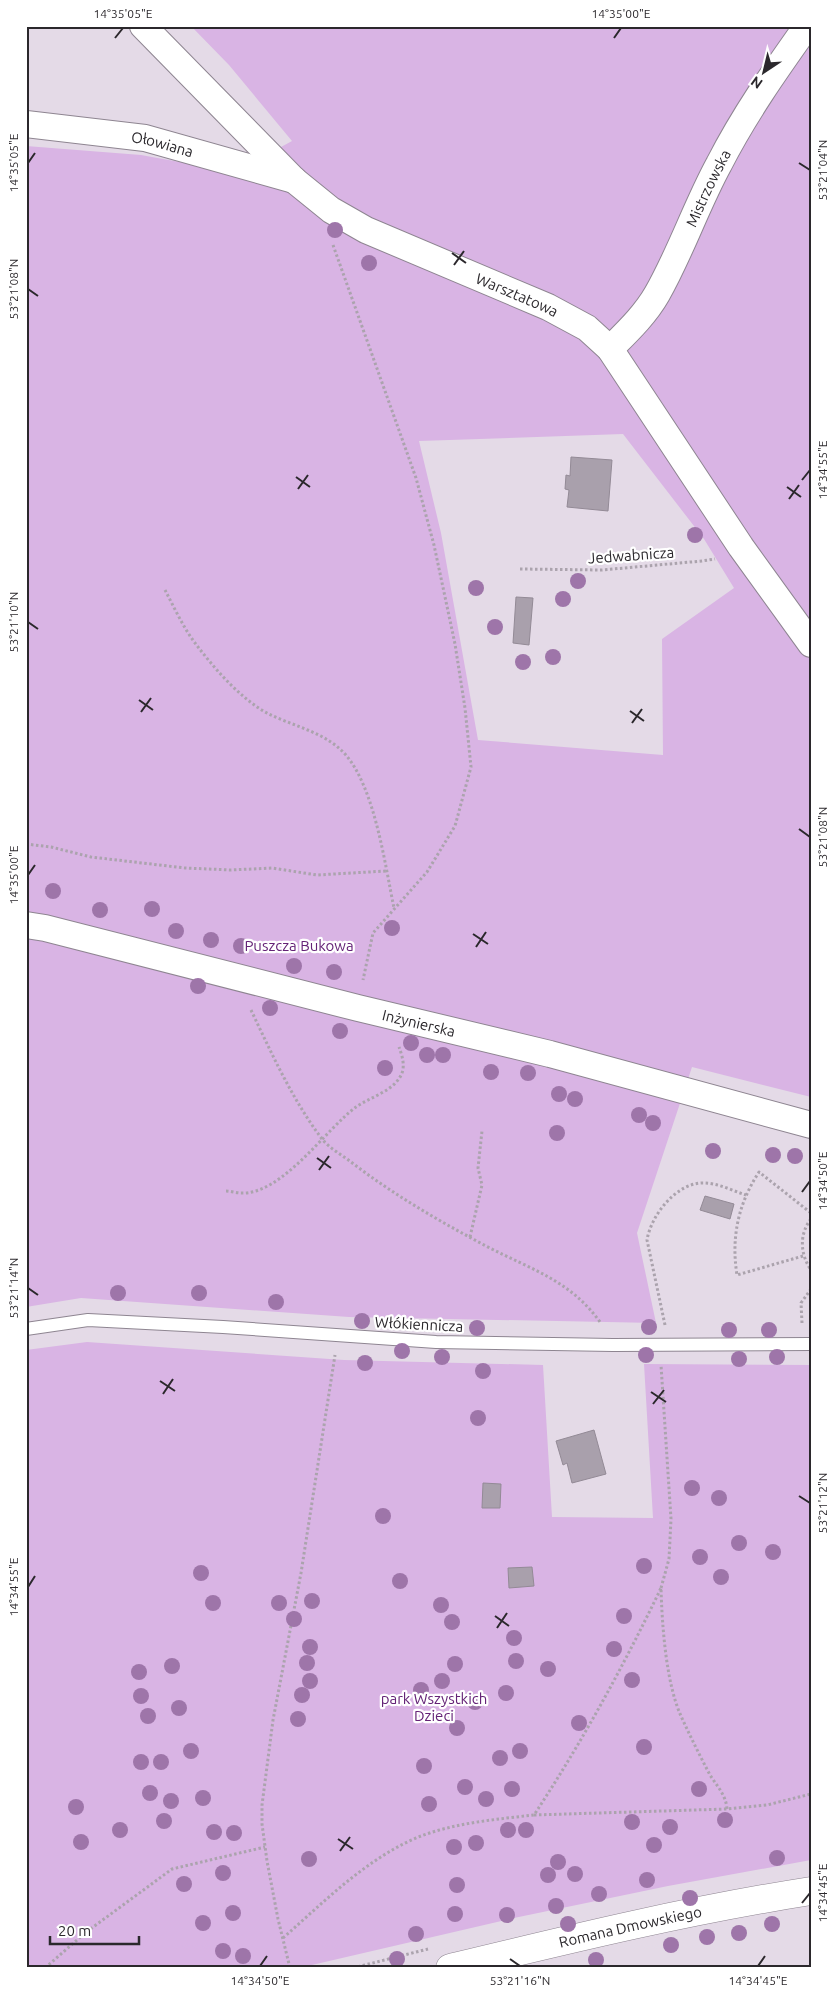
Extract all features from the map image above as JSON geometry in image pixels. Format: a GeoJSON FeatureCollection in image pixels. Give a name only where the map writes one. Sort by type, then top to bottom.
{"type":"FeatureCollection","features":[{"type":"Feature","properties":{"kind":"main road","name":"Romana Dmowskiego"},"geometry":{"type":"LineString","coordinates":[[450,1968],[654,1920],[717,1907],[811,1892]]}},
{"type":"Feature","properties":{"kind":"street","name":"Warsztatowa"},"geometry":{"type":"LineString","coordinates":[[143,26],[294,180],[331,210],[366,230],[548,307],[587,328],[610,349],[741,547],[811,644]]}},
{"type":"Feature","properties":{"kind":"street","name":"Mistrzowska"},"geometry":{"type":"LineString","coordinates":[[610,349],[635,324],[656,296],[679,252],[718,164],[743,119],[807,26]]}},
{"type":"Feature","properties":{"kind":"street","name":"Ołowiana"},"geometry":{"type":"LineString","coordinates":[[26,124],[145,138],[294,180]]}},
{"type":"Feature","properties":{"kind":"street","name":"Inżynierska"},"geometry":{"type":"LineString","coordinates":[[26,925],[45,928],[358,1008],[550,1054],[811,1125]]}},
{"type":"Feature","properties":{"kind":"lane","name":"Włókiennicza"},"geometry":{"type":"LineString","coordinates":[[26,1330],[88,1320],[436,1342],[613,1345],[807,1344]]}},
{"type":"Feature","properties":{"kind":"path"},"geometry":{"type":"LineString","coordinates":[[331,210],[333,244],[416,478],[434,545],[455,644],[465,708],[471,767],[455,826],[427,872],[373,933],[358,1008]]}},
{"type":"Feature","properties":{"kind":"path","name":"Jedwabnicza"},"geometry":{"type":"LineString","coordinates":[[520,569],[602,570],[702,562],[722,557],[741,547]]}},
{"type":"Feature","properties":{"kind":"path"},"geometry":{"type":"LineString","coordinates":[[165,590],[194,642],[225,678],[249,701],[266,712],[305,728],[344,754],[357,773],[377,824],[394,909]]}},
{"type":"Feature","properties":{"kind":"path"},"geometry":{"type":"LineString","coordinates":[[26,844],[91,857],[185,868],[231,870],[272,868],[317,875],[386,871]]}},
{"type":"Feature","properties":{"kind":"path"},"geometry":{"type":"LineString","coordinates":[[244,979],[242,992],[283,1078],[323,1140],[415,1207],[470,1237],[537,1269],[567,1288],[589,1306],[604,1327],[613,1345]]}},
{"type":"Feature","properties":{"kind":"path"},"geometry":{"type":"LineString","coordinates":[[226,1190],[242,1194],[259,1190],[278,1180],[323,1140],[355,1108],[390,1087],[402,1073],[403,1062],[384,1014]]}},
{"type":"Feature","properties":{"kind":"path"},"geometry":{"type":"LineString","coordinates":[[470,1237],[482,1185],[478,1168],[482,1131]]}},
{"type":"Feature","properties":{"kind":"path"},"geometry":{"type":"LineString","coordinates":[[803,1256],[738,1275],[735,1258],[739,1215],[746,1195],[759,1172],[811,1213]]}},
{"type":"Feature","properties":{"kind":"path"},"geometry":{"type":"LineString","coordinates":[[664,1344],[667,1332],[648,1240],[649,1229],[654,1216],[664,1204],[682,1191],[699,1183],[712,1184],[746,1195]]}},
{"type":"Feature","properties":{"kind":"path"},"geometry":{"type":"LineString","coordinates":[[811,1219],[804,1232],[802,1244],[803,1256],[811,1270]]}},
{"type":"Feature","properties":{"kind":"path"},"geometry":{"type":"LineString","coordinates":[[807,1344],[801,1303],[811,1289]]}},
{"type":"Feature","properties":{"kind":"path"},"geometry":{"type":"LineString","coordinates":[[290,1968],[265,1847],[261,1815],[272,1730],[301,1573],[338,1335]]}},
{"type":"Feature","properties":{"kind":"path"},"geometry":{"type":"LineString","coordinates":[[534,1815],[580,1744],[633,1647],[661,1588],[669,1559],[672,1519],[661,1363]]}},
{"type":"Feature","properties":{"kind":"path"},"geometry":{"type":"LineString","coordinates":[[661,1588],[662,1627],[674,1694],[680,1714],[706,1767],[723,1795],[727,1809]]}},
{"type":"Feature","properties":{"kind":"path"},"geometry":{"type":"LineString","coordinates":[[283,1938],[374,1860],[398,1846],[423,1836],[479,1822],[534,1815],[727,1809],[767,1805],[811,1794]]}},
{"type":"Feature","properties":{"kind":"path"},"geometry":{"type":"LineString","coordinates":[[45,1968],[85,1933],[172,1869],[265,1847]]}},
{"type":"Feature","properties":{"kind":"green space","name":"Puszcza Bukowa"},"geometry":{"type":"Polygon","coordinates":[[[191,26],[811,26],[811,1097],[692,1067],[637,1233],[656,1323],[349,1317],[81,1298],[26,1307],[26,146],[141,155],[235,172],[292,141],[229,65],[191,26]],[[623,434],[419,441],[441,533],[478,740],[663,755],[662,639],[734,588],[704,539],[623,434]]]}},
{"type":"Feature","properties":{"kind":"green space","name":"park Wszystkich Dzieci"},"geometry":{"type":"Polygon","coordinates":[[[87,1342],[344,1360],[543,1365],[552,1517],[653,1518],[644,1364],[811,1365],[811,1860],[668,1886],[514,1918],[299,1968],[26,1968],[26,1350],[87,1342]]]}},
{"type":"Feature","properties":{"kind":"building"},"geometry":{"type":"Polygon","coordinates":[[[571,457],[612,460],[608,511],[567,507],[569,490],[565,489],[566,475],[570,476],[571,457]]]}},
{"type":"Feature","properties":{"kind":"building"},"geometry":{"type":"Polygon","coordinates":[[[516,597],[533,598],[529,645],[513,643],[516,597]]]}},
{"type":"Feature","properties":{"kind":"building"},"geometry":{"type":"Polygon","coordinates":[[[705,1196],[734,1204],[730,1219],[700,1210],[705,1196]]]}},
{"type":"Feature","properties":{"kind":"building"},"geometry":{"type":"Polygon","coordinates":[[[594,1430],[606,1474],[572,1483],[567,1463],[563,1465],[556,1441],[594,1430]]]}},
{"type":"Feature","properties":{"kind":"building"},"geometry":{"type":"Polygon","coordinates":[[[483,1483],[501,1484],[500,1508],[482,1508],[483,1483]]]}},
{"type":"Feature","properties":{"kind":"building"},"geometry":{"type":"Polygon","coordinates":[[[532,1567],[534,1586],[509,1588],[508,1568],[532,1567]]]}}]}
